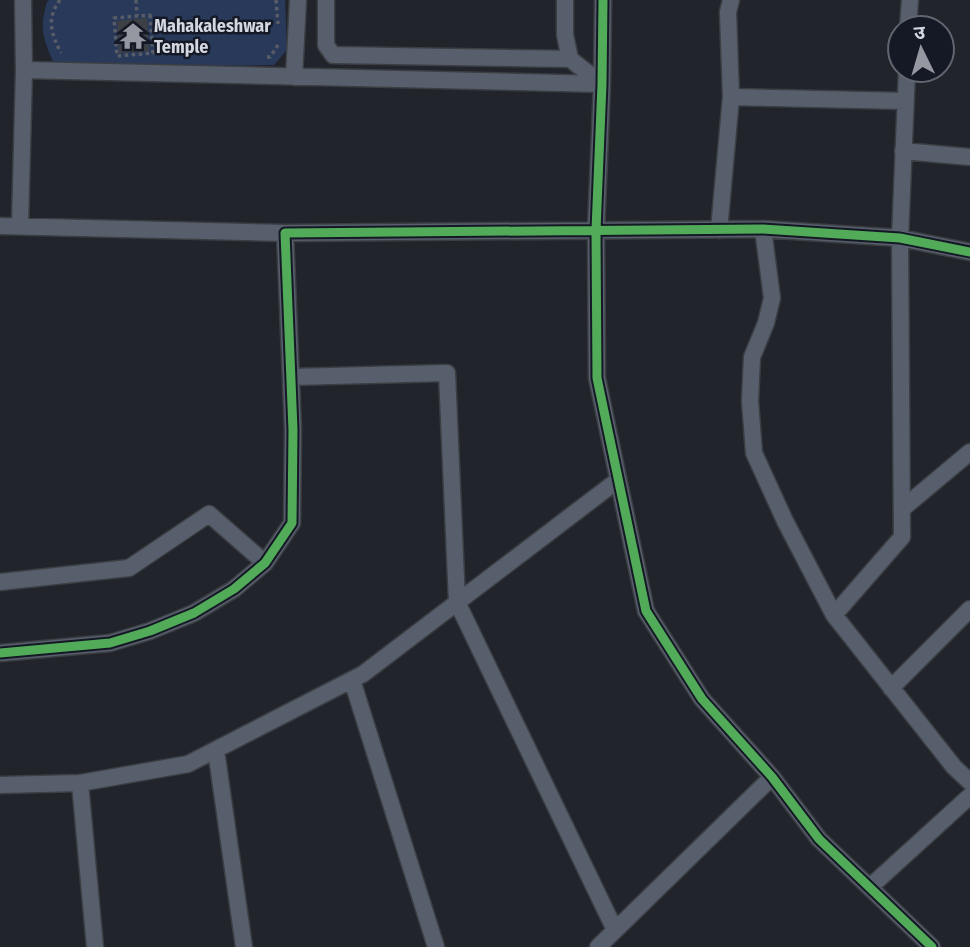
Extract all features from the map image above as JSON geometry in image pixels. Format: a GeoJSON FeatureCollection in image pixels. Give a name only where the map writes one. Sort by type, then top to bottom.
{"type":"FeatureCollection","features":[{"type":"Feature","properties":{"kind":"street"},"geometry":{"type":"LineString","coordinates":[[20,226],[23,0]]}},
{"type":"Feature","properties":{"kind":"street"},"geometry":{"type":"LineString","coordinates":[[294,77],[298,0]]}},
{"type":"Feature","properties":{"kind":"street"},"geometry":{"type":"LineString","coordinates":[[326,0],[326,45],[333,55],[570,59],[601,84]]}},
{"type":"Feature","properties":{"kind":"street"},"geometry":{"type":"LineString","coordinates":[[565,0],[565,36],[570,59]]}},
{"type":"Feature","properties":{"kind":"street"},"geometry":{"type":"LineString","coordinates":[[603,0],[596,230],[597,378],[646,611],[702,699],[772,777],[819,839],[932,947]]}},
{"type":"Feature","properties":{"kind":"street"},"geometry":{"type":"LineString","coordinates":[[719,230],[731,97],[728,12],[731,0]]}},
{"type":"Feature","properties":{"kind":"street"},"geometry":{"type":"LineString","coordinates":[[24,70],[601,84]]}},
{"type":"Feature","properties":{"kind":"street"},"geometry":{"type":"LineString","coordinates":[[834,615],[902,537],[900,238],[906,84]]}},
{"type":"Feature","properties":{"kind":"street"},"geometry":{"type":"LineString","coordinates":[[731,97],[905,101]]}},
{"type":"Feature","properties":{"kind":"street"},"geometry":{"type":"LineString","coordinates":[[903,151],[970,157]]}},
{"type":"Feature","properties":{"kind":"street"},"geometry":{"type":"LineString","coordinates":[[0,226],[285,233],[763,229],[900,238],[970,252]]}},
{"type":"Feature","properties":{"kind":"street"},"geometry":{"type":"LineString","coordinates":[[763,229],[772,298],[766,323],[752,357],[750,401],[754,453],[834,615],[954,767],[970,782]]}},
{"type":"Feature","properties":{"kind":"street"},"geometry":{"type":"LineString","coordinates":[[0,653],[110,643],[150,631],[194,613],[234,589],[265,563],[292,523],[293,430],[285,233]]}},
{"type":"Feature","properties":{"kind":"street"},"geometry":{"type":"LineString","coordinates":[[291,377],[447,373],[457,603],[615,930]]}},
{"type":"Feature","properties":{"kind":"street"},"geometry":{"type":"LineString","coordinates":[[902,509],[970,452]]}},
{"type":"Feature","properties":{"kind":"street"},"geometry":{"type":"LineString","coordinates":[[0,785],[80,783],[188,764],[363,674],[618,480]]}},
{"type":"Feature","properties":{"kind":"street"},"geometry":{"type":"LineString","coordinates":[[0,582],[129,568],[209,514],[265,563]]}},
{"type":"Feature","properties":{"kind":"street"},"geometry":{"type":"LineString","coordinates":[[891,688],[970,609]]}},
{"type":"Feature","properties":{"kind":"street"},"geometry":{"type":"LineString","coordinates":[[352,680],[436,947]]}},
{"type":"Feature","properties":{"kind":"street"},"geometry":{"type":"LineString","coordinates":[[216,750],[244,947]]}},
{"type":"Feature","properties":{"kind":"street"},"geometry":{"type":"LineString","coordinates":[[598,947],[772,777]]}},
{"type":"Feature","properties":{"kind":"street"},"geometry":{"type":"LineString","coordinates":[[80,783],[95,947]]}},
{"type":"Feature","properties":{"kind":"street"},"geometry":{"type":"LineString","coordinates":[[870,888],[970,796]]}},
{"type":"Feature","properties":{"kind":"path"},"geometry":{"type":"LineString","coordinates":[[60,0],[53,10],[51,21],[61,53]]}},
{"type":"Feature","properties":{"kind":"path"},"geometry":{"type":"LineString","coordinates":[[136,0],[137,16]]}},
{"type":"Feature","properties":{"kind":"path"},"geometry":{"type":"LineString","coordinates":[[276,0],[278,33]]}},
{"type":"Feature","properties":{"kind":"path"},"geometry":{"type":"LineString","coordinates":[[150,15],[153,53],[117,56],[114,18],[137,16],[150,15]]}},
{"type":"Feature","properties":{"kind":"path"},"geometry":{"type":"LineString","coordinates":[[257,57],[270,57],[279,44]]}},
{"type":"Feature","properties":{"kind":"path"},"geometry":{"type":"LineString","coordinates":[[112,60],[125,61]]}},
{"type":"Feature","properties":{"kind":"shaded area"},"geometry":{"type":"Polygon","coordinates":[[[49,0],[285,0],[287,50],[274,65],[139,67],[54,64],[43,27],[49,0]]]}},
{"type":"Feature","properties":{"kind":"building","name":"Mahakaleshwar Temple"},"geometry":{"type":"Polygon","coordinates":[[[147,18],[149,51],[119,53],[117,21],[147,18]]]}},
{"type":"Feature","properties":{"kind":"cycle path"},"geometry":{"type":"LineString","coordinates":[[603,0],[596,230],[597,378],[646,611],[702,699],[772,777],[819,839],[932,947]]}},
{"type":"Feature","properties":{"kind":"cycle path"},"geometry":{"type":"LineString","coordinates":[[0,653],[110,643],[150,631],[194,613],[234,589],[265,563],[292,523],[293,430],[285,233],[763,229],[900,238],[970,252]]}},
{"type":"Feature","properties":{"kind":"place","name":"Mahakaleshwar Temple"},"geometry":{"type":"Point","coordinates":[133,36]}}]}
